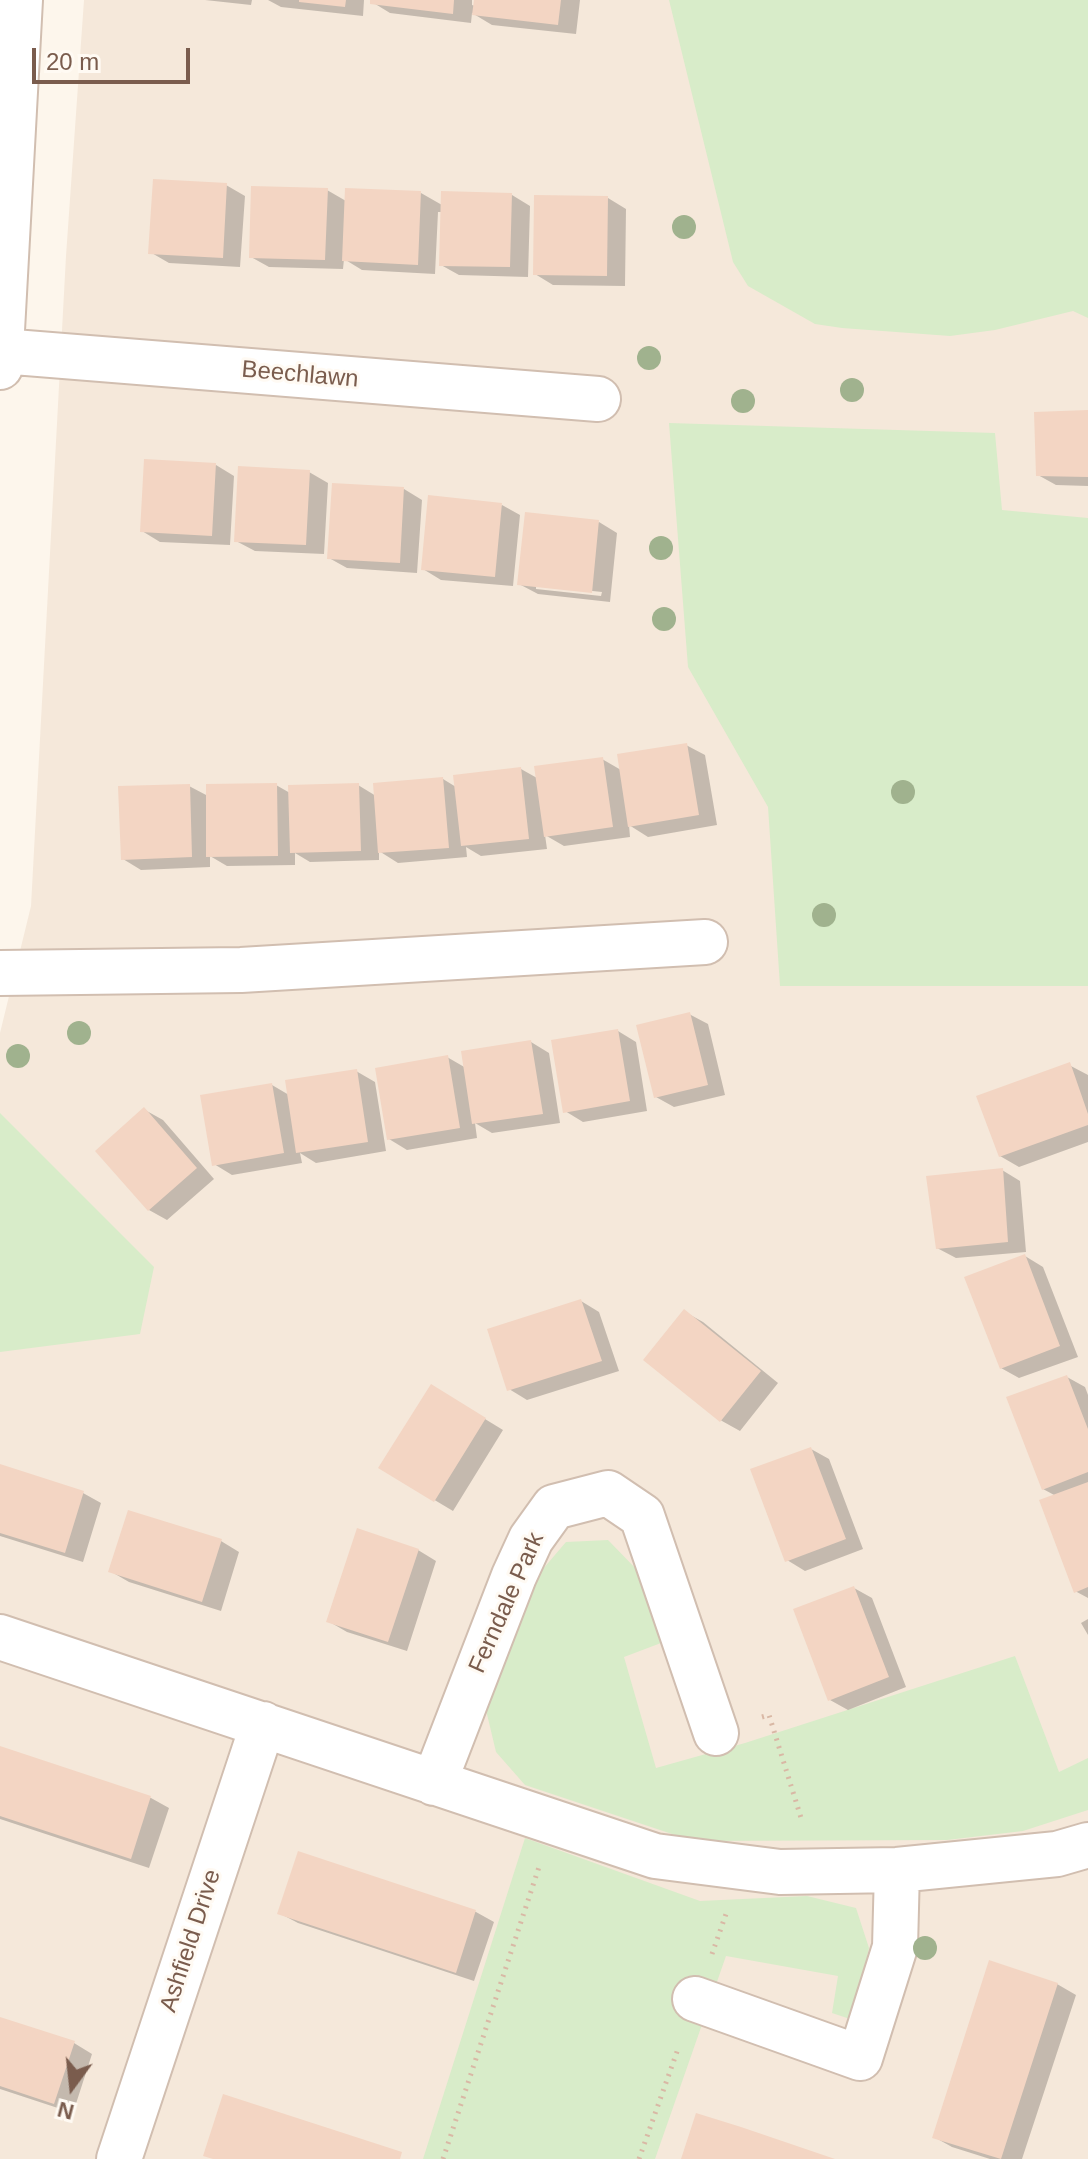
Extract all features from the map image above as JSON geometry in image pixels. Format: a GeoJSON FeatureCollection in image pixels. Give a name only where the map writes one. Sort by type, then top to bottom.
{"type":"FeatureCollection","features":[{"type":"Feature","properties":{"kind":"street"},"geometry":{"type":"LineString","coordinates":[[0,367],[20,0]]}},
{"type":"Feature","properties":{"kind":"street","name":"Beechlawn"},"geometry":{"type":"LineString","coordinates":[[1,351],[598,399]]}},
{"type":"Feature","properties":{"kind":"street"},"geometry":{"type":"LineString","coordinates":[[0,973],[241,970],[705,942]]}},
{"type":"Feature","properties":{"kind":"street","name":"Ferndale Park"},"geometry":{"type":"LineString","coordinates":[[434,1783],[531,1539],[554,1507],[608,1493],[642,1516],[716,1733]]}},
{"type":"Feature","properties":{"kind":"street"},"geometry":{"type":"LineString","coordinates":[[0,1637],[655,1856],[780,1872],[897,1870],[1057,1854],[1088,1845]]}},
{"type":"Feature","properties":{"kind":"street","name":"Ashfield Drive"},"geometry":{"type":"LineString","coordinates":[[119,2159],[263,1724]]}},
{"type":"Feature","properties":{"kind":"street"},"geometry":{"type":"LineString","coordinates":[[695,1999],[860,2058],[895,1947],[897,1870]]}},
{"type":"Feature","properties":{"kind":"path"},"geometry":{"type":"LineString","coordinates":[[716,1733],[769,1715],[817,1872]]}},
{"type":"Feature","properties":{"kind":"path"},"geometry":{"type":"LineString","coordinates":[[443,2159],[554,1823]]}},
{"type":"Feature","properties":{"kind":"shaded area"},"geometry":{"type":"Polygon","coordinates":[[[84,0],[1088,0],[1088,2159],[0,2159],[0,1033],[31,906],[66,256],[84,0]]]}},
{"type":"Feature","properties":{"kind":"green space"},"geometry":{"type":"Polygon","coordinates":[[[669,0],[1088,0],[1088,318],[1073,311],[995,330],[950,336],[842,328],[815,324],[748,286],[733,262],[669,0]]]}},
{"type":"Feature","properties":{"kind":"green space"},"geometry":{"type":"Polygon","coordinates":[[[669,423],[995,433],[1002,510],[1088,518],[1088,986],[780,986],[768,807],[688,667],[669,423]]]}},
{"type":"Feature","properties":{"kind":"green space"},"geometry":{"type":"Polygon","coordinates":[[[0,1113],[154,1267],[140,1334],[0,1352],[0,1113]]]}},
{"type":"Feature","properties":{"kind":"green space"},"geometry":{"type":"Polygon","coordinates":[[[608,1540],[640,1573],[661,1643],[624,1657],[656,1768],[745,1743],[1015,1656],[1059,1772],[1088,1758],[1088,1810],[1023,1831],[947,1840],[693,1841],[525,1785],[496,1752],[486,1710],[537,1576],[566,1542],[608,1540]]]}},
{"type":"Feature","properties":{"kind":"green space"},"geometry":{"type":"Polygon","coordinates":[[[525,1838],[700,1901],[807,1896],[856,1908],[869,1948],[853,2020],[832,2013],[838,1976],[726,1956],[655,2159],[423,2159],[525,1838]]]}},
{"type":"Feature","properties":{"kind":"building"},"geometry":{"type":"Polygon","coordinates":[[[299,0],[346,0],[345,7],[299,0]]]}},
{"type":"Feature","properties":{"kind":"building"},"geometry":{"type":"Polygon","coordinates":[[[370,0],[454,0],[453,14],[370,4],[370,0]]]}},
{"type":"Feature","properties":{"kind":"building"},"geometry":{"type":"Polygon","coordinates":[[[474,0],[561,0],[558,25],[472,15],[474,0]]]}},
{"type":"Feature","properties":{"kind":"building"},"geometry":{"type":"Polygon","coordinates":[[[153,179],[227,183],[223,258],[148,254],[153,179]]]}},
{"type":"Feature","properties":{"kind":"building"},"geometry":{"type":"Polygon","coordinates":[[[251,186],[328,188],[325,260],[249,258],[251,186]]]}},
{"type":"Feature","properties":{"kind":"building"},"geometry":{"type":"Polygon","coordinates":[[[345,188],[421,191],[418,265],[342,261],[345,188]]]}},
{"type":"Feature","properties":{"kind":"building"},"geometry":{"type":"Polygon","coordinates":[[[441,191],[512,193],[510,267],[439,266],[441,191]]]}},
{"type":"Feature","properties":{"kind":"building"},"geometry":{"type":"Polygon","coordinates":[[[534,195],[608,196],[607,276],[533,275],[534,195]]]}},
{"type":"Feature","properties":{"kind":"building"},"geometry":{"type":"Polygon","coordinates":[[[1088,410],[1088,477],[1036,476],[1034,412],[1088,410]]]}},
{"type":"Feature","properties":{"kind":"building"},"geometry":{"type":"Polygon","coordinates":[[[144,459],[216,463],[212,536],[140,532],[144,459]]]}},
{"type":"Feature","properties":{"kind":"building"},"geometry":{"type":"Polygon","coordinates":[[[238,466],[310,470],[306,545],[234,542],[238,466]]]}},
{"type":"Feature","properties":{"kind":"building"},"geometry":{"type":"Polygon","coordinates":[[[332,483],[404,487],[400,563],[327,559],[332,483]]]}},
{"type":"Feature","properties":{"kind":"building"},"geometry":{"type":"Polygon","coordinates":[[[428,495],[502,503],[495,577],[421,570],[428,495]]]}},
{"type":"Feature","properties":{"kind":"building"},"geometry":{"type":"Polygon","coordinates":[[[525,512],[599,520],[592,593],[517,585],[525,512]]]}},
{"type":"Feature","properties":{"kind":"building"},"geometry":{"type":"Polygon","coordinates":[[[687,743],[699,815],[628,827],[617,754],[687,743]]]}},
{"type":"Feature","properties":{"kind":"building"},"geometry":{"type":"Polygon","coordinates":[[[603,757],[613,827],[544,837],[534,766],[603,757]]]}},
{"type":"Feature","properties":{"kind":"building"},"geometry":{"type":"Polygon","coordinates":[[[521,767],[529,839],[461,846],[453,775],[521,767]]]}},
{"type":"Feature","properties":{"kind":"building"},"geometry":{"type":"Polygon","coordinates":[[[443,777],[449,848],[378,853],[373,783],[443,777]]]}},
{"type":"Feature","properties":{"kind":"building"},"geometry":{"type":"Polygon","coordinates":[[[277,783],[278,856],[206,857],[206,784],[277,783]]]}},
{"type":"Feature","properties":{"kind":"building"},"geometry":{"type":"Polygon","coordinates":[[[359,783],[361,851],[290,853],[288,785],[359,783]]]}},
{"type":"Feature","properties":{"kind":"building"},"geometry":{"type":"Polygon","coordinates":[[[190,784],[192,857],[121,860],[118,786],[190,784]]]}},
{"type":"Feature","properties":{"kind":"building"},"geometry":{"type":"Polygon","coordinates":[[[690,1012],[708,1085],[654,1098],[636,1025],[690,1012]]]}},
{"type":"Feature","properties":{"kind":"building"},"geometry":{"type":"Polygon","coordinates":[[[618,1029],[630,1101],[563,1113],[551,1040],[618,1029]]]}},
{"type":"Feature","properties":{"kind":"building"},"geometry":{"type":"Polygon","coordinates":[[[531,1040],[543,1114],[472,1124],[461,1051],[531,1040]]]}},
{"type":"Feature","properties":{"kind":"building"},"geometry":{"type":"Polygon","coordinates":[[[448,1055],[460,1128],[387,1140],[375,1068],[448,1055]]]}},
{"type":"Feature","properties":{"kind":"building"},"geometry":{"type":"Polygon","coordinates":[[[1070,1062],[1088,1114],[1088,1125],[999,1157],[976,1096],[1070,1062]]]}},
{"type":"Feature","properties":{"kind":"building"},"geometry":{"type":"Polygon","coordinates":[[[357,1069],[368,1142],[296,1153],[285,1080],[357,1069]]]}},
{"type":"Feature","properties":{"kind":"building"},"geometry":{"type":"Polygon","coordinates":[[[272,1083],[284,1153],[212,1166],[200,1095],[272,1083]]]}},
{"type":"Feature","properties":{"kind":"building"},"geometry":{"type":"Polygon","coordinates":[[[144,1107],[197,1168],[148,1211],[95,1151],[144,1107]]]}},
{"type":"Feature","properties":{"kind":"building"},"geometry":{"type":"Polygon","coordinates":[[[1003,1168],[1008,1242],[936,1249],[926,1176],[1003,1168]]]}},
{"type":"Feature","properties":{"kind":"building"},"geometry":{"type":"Polygon","coordinates":[[[1025,1254],[1060,1346],[1000,1369],[964,1277],[1025,1254]]]}},
{"type":"Feature","properties":{"kind":"building"},"geometry":{"type":"Polygon","coordinates":[[[581,1299],[602,1361],[507,1391],[487,1329],[581,1299]]]}},
{"type":"Feature","properties":{"kind":"building"},"geometry":{"type":"Polygon","coordinates":[[[684,1309],[761,1371],[720,1422],[643,1360],[684,1309]]]}},
{"type":"Feature","properties":{"kind":"building"},"geometry":{"type":"Polygon","coordinates":[[[1067,1375],[1088,1429],[1088,1472],[1042,1490],[1006,1397],[1067,1375]]]}},
{"type":"Feature","properties":{"kind":"building"},"geometry":{"type":"Polygon","coordinates":[[[431,1384],[486,1418],[434,1502],[378,1468],[431,1384]]]}},
{"type":"Feature","properties":{"kind":"building"},"geometry":{"type":"Polygon","coordinates":[[[811,1447],[846,1539],[785,1562],[750,1469],[811,1447]]]}},
{"type":"Feature","properties":{"kind":"building"},"geometry":{"type":"Polygon","coordinates":[[[0,1464],[84,1491],[65,1553],[0,1533],[0,1464]]]}},
{"type":"Feature","properties":{"kind":"building"},"geometry":{"type":"Polygon","coordinates":[[[1088,1482],[1088,1587],[1074,1593],[1039,1500],[1088,1482]]]}},
{"type":"Feature","properties":{"kind":"building"},"geometry":{"type":"Polygon","coordinates":[[[128,1510],[222,1539],[202,1602],[108,1572],[128,1510]]]}},
{"type":"Feature","properties":{"kind":"building"},"geometry":{"type":"Polygon","coordinates":[[[357,1528],[419,1549],[388,1642],[326,1622],[357,1528]]]}},
{"type":"Feature","properties":{"kind":"building"},"geometry":{"type":"Polygon","coordinates":[[[854,1586],[889,1677],[828,1701],[793,1609],[854,1586]]]}},
{"type":"Feature","properties":{"kind":"building"},"geometry":{"type":"Polygon","coordinates":[[[0,1746],[151,1796],[131,1859],[0,1816],[0,1746]]]}},
{"type":"Feature","properties":{"kind":"building"},"geometry":{"type":"Polygon","coordinates":[[[298,1851],[476,1910],[456,1973],[277,1914],[298,1851]]]}},
{"type":"Feature","properties":{"kind":"building"},"geometry":{"type":"Polygon","coordinates":[[[989,1960],[1058,1983],[1001,2159],[932,2138],[989,1960]]]}},
{"type":"Feature","properties":{"kind":"building"},"geometry":{"type":"Polygon","coordinates":[[[0,2017],[75,2041],[54,2104],[0,2086],[0,2017]]]}},
{"type":"Feature","properties":{"kind":"building"},"geometry":{"type":"Polygon","coordinates":[[[223,2094],[402,2152],[400,2159],[213,2159],[203,2156],[223,2094]]]}},
{"type":"Feature","properties":{"kind":"building"},"geometry":{"type":"Polygon","coordinates":[[[696,2113],[741,2127],[835,2159],[681,2159],[696,2113]]]}}]}
